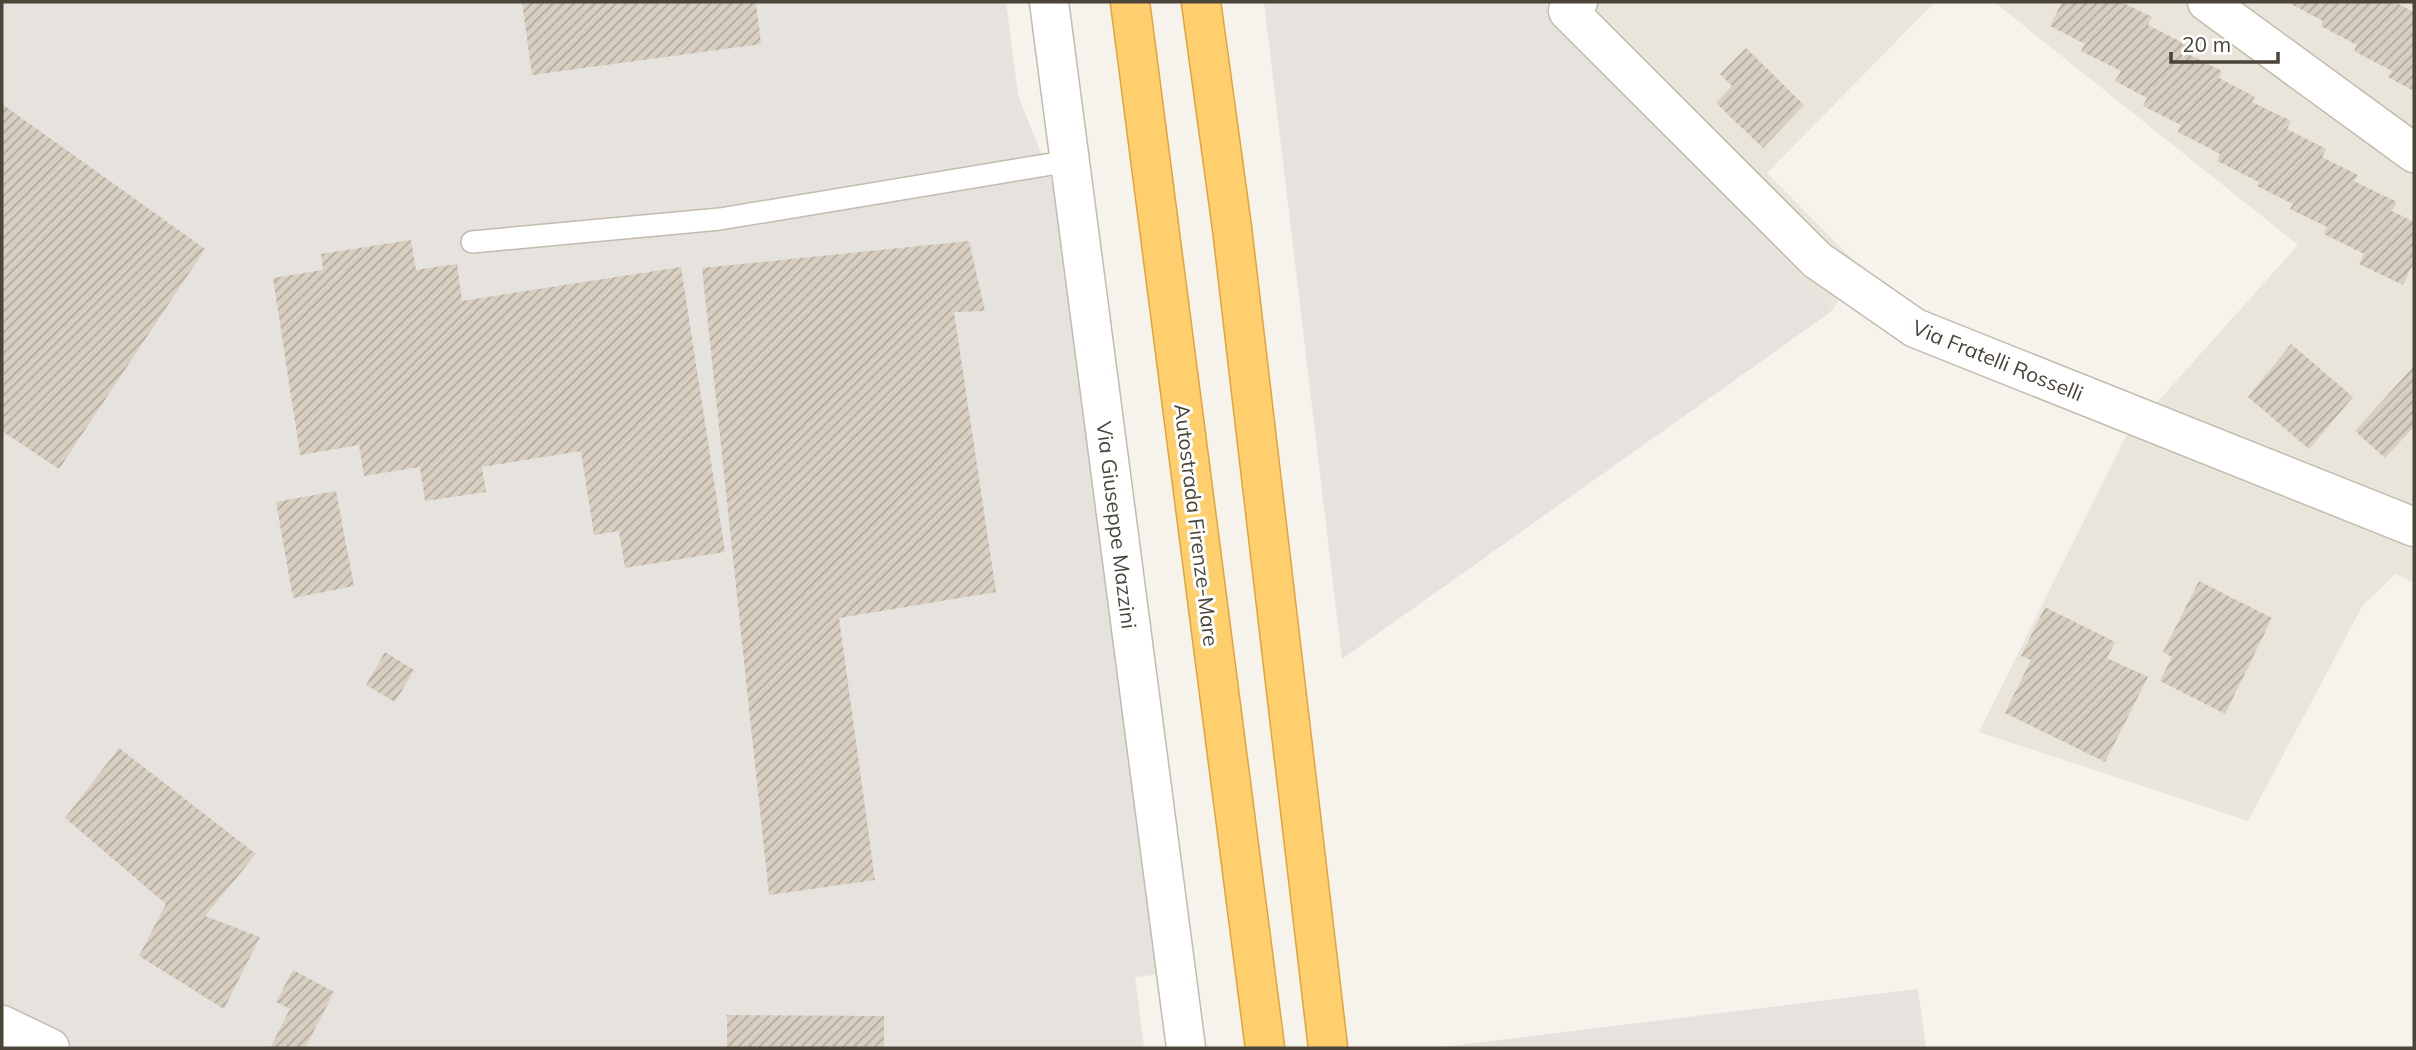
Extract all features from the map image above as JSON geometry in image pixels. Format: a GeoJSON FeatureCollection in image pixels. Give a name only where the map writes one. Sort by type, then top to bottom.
{"type":"FeatureCollection","features":[{"type":"Feature","properties":{"kind":"highway","name":"Autostrada Firenze-Mare"},"geometry":{"type":"LineString","coordinates":[[1130,2],[1265,1048]]}},
{"type":"Feature","properties":{"kind":"highway"},"geometry":{"type":"LineString","coordinates":[[1202,2],[1232,228],[1328,1048]]}},
{"type":"Feature","properties":{"kind":"street","name":"Via Giuseppe Mazzini"},"geometry":{"type":"LineString","coordinates":[[1049,2],[1186,1048]]}},
{"type":"Feature","properties":{"kind":"street","name":"Via Fratelli Rosselli"},"geometry":{"type":"LineString","coordinates":[[1578,2],[1568,11],[1817,260],[1914,328],[2414,527]]}},
{"type":"Feature","properties":{"kind":"street"},"geometry":{"type":"LineString","coordinates":[[2207,2],[2414,153]]}},
{"type":"Feature","properties":{"kind":"street"},"geometry":{"type":"LineString","coordinates":[[2,1025],[50,1048]]}},
{"type":"Feature","properties":{"kind":"lane"},"geometry":{"type":"LineString","coordinates":[[472,242],[720,219],[1070,161]]}},
{"type":"Feature","properties":{"kind":"shaded area"},"geometry":{"type":"Polygon","coordinates":[[[2,2],[1006,2],[1018,95],[1057,194],[1162,974],[1135,977],[1144,1048],[22,1048],[2,1037],[2,2]]]}},
{"type":"Feature","properties":{"kind":"shaded area"},"geometry":{"type":"Polygon","coordinates":[[[1264,2],[1548,2],[1832,311],[1342,659],[1264,2]]]}},
{"type":"Feature","properties":{"kind":"shaded area"},"geometry":{"type":"Polygon","coordinates":[[[1548,2],[1935,2],[1767,173],[1860,267],[1832,311],[1548,2]]]}},
{"type":"Feature","properties":{"kind":"shaded area"},"geometry":{"type":"Polygon","coordinates":[[[1994,2],[2414,2],[2414,583],[2396,574],[2363,605],[2248,821],[1979,732],[2125,438],[2298,245],[1994,2]]]}},
{"type":"Feature","properties":{"kind":"shaded area"},"geometry":{"type":"Polygon","coordinates":[[[1918,989],[1926,1048],[1433,1048],[1918,989]]]}},
{"type":"Feature","properties":{"kind":"building"},"geometry":{"type":"Polygon","coordinates":[[[522,2],[756,2],[761,44],[532,75],[522,2]]]}},
{"type":"Feature","properties":{"kind":"building"},"geometry":{"type":"Polygon","coordinates":[[[2062,2],[2121,2],[2152,17],[2148,25],[2187,45],[2184,52],[2222,71],[2219,78],[2255,97],[2252,102],[2291,121],[2287,129],[2326,149],[2322,157],[2358,175],[2354,181],[2397,202],[2392,211],[2414,222],[2414,262],[2403,285],[2359,264],[2364,254],[2324,234],[2327,227],[2290,209],[2293,204],[2257,186],[2259,182],[2217,161],[2220,154],[2178,132],[2181,125],[2143,106],[2147,98],[2115,81],[2121,71],[2081,51],[2085,44],[2050,26],[2062,2]]]}},
{"type":"Feature","properties":{"kind":"building"},"geometry":{"type":"Polygon","coordinates":[[[2287,2],[2395,2],[2414,12],[2414,91],[2388,77],[2392,71],[2354,51],[2357,45],[2321,26],[2323,21],[2287,2]]]}},
{"type":"Feature","properties":{"kind":"building"},"geometry":{"type":"Polygon","coordinates":[[[1746,48],[1804,105],[1763,148],[1716,103],[1732,86],[1720,74],[1746,48]]]}},
{"type":"Feature","properties":{"kind":"building"},"geometry":{"type":"Polygon","coordinates":[[[2,104],[205,249],[59,469],[2,431],[2,104]]]}},
{"type":"Feature","properties":{"kind":"building"},"geometry":{"type":"Polygon","coordinates":[[[411,240],[416,270],[457,264],[462,301],[681,267],[725,552],[625,568],[619,531],[594,535],[581,451],[482,467],[486,492],[425,501],[420,467],[364,476],[359,445],[300,455],[273,278],[323,270],[321,254],[411,240]]]}},
{"type":"Feature","properties":{"kind":"building"},"geometry":{"type":"Polygon","coordinates":[[[969,241],[985,311],[954,312],[996,592],[839,618],[875,880],[769,895],[702,268],[969,241]]]}},
{"type":"Feature","properties":{"kind":"building"},"geometry":{"type":"Polygon","coordinates":[[[2291,344],[2353,397],[2309,449],[2248,397],[2291,344]]]}},
{"type":"Feature","properties":{"kind":"building"},"geometry":{"type":"Polygon","coordinates":[[[2414,366],[2414,427],[2385,458],[2355,431],[2414,366]]]}},
{"type":"Feature","properties":{"kind":"building"},"geometry":{"type":"Polygon","coordinates":[[[336,491],[354,586],[293,598],[276,502],[336,491]]]}},
{"type":"Feature","properties":{"kind":"building"},"geometry":{"type":"Polygon","coordinates":[[[2199,581],[2272,618],[2225,714],[2160,681],[2172,657],[2163,652],[2199,581]]]}},
{"type":"Feature","properties":{"kind":"building"},"geometry":{"type":"Polygon","coordinates":[[[2045,607],[2115,642],[2107,658],[2148,677],[2105,762],[2005,713],[2031,660],[2021,656],[2045,607]]]}},
{"type":"Feature","properties":{"kind":"building"},"geometry":{"type":"Polygon","coordinates":[[[385,652],[414,670],[395,702],[366,685],[385,652]]]}},
{"type":"Feature","properties":{"kind":"building"},"geometry":{"type":"Polygon","coordinates":[[[119,748],[256,854],[205,916],[260,937],[224,1009],[139,956],[166,904],[65,818],[119,748]]]}},
{"type":"Feature","properties":{"kind":"building"},"geometry":{"type":"Polygon","coordinates":[[[293,970],[334,992],[305,1048],[270,1048],[290,1009],[276,1002],[293,970]]]}},
{"type":"Feature","properties":{"kind":"building"},"geometry":{"type":"Polygon","coordinates":[[[727,1015],[884,1016],[884,1048],[727,1048],[727,1015]]]}}]}
